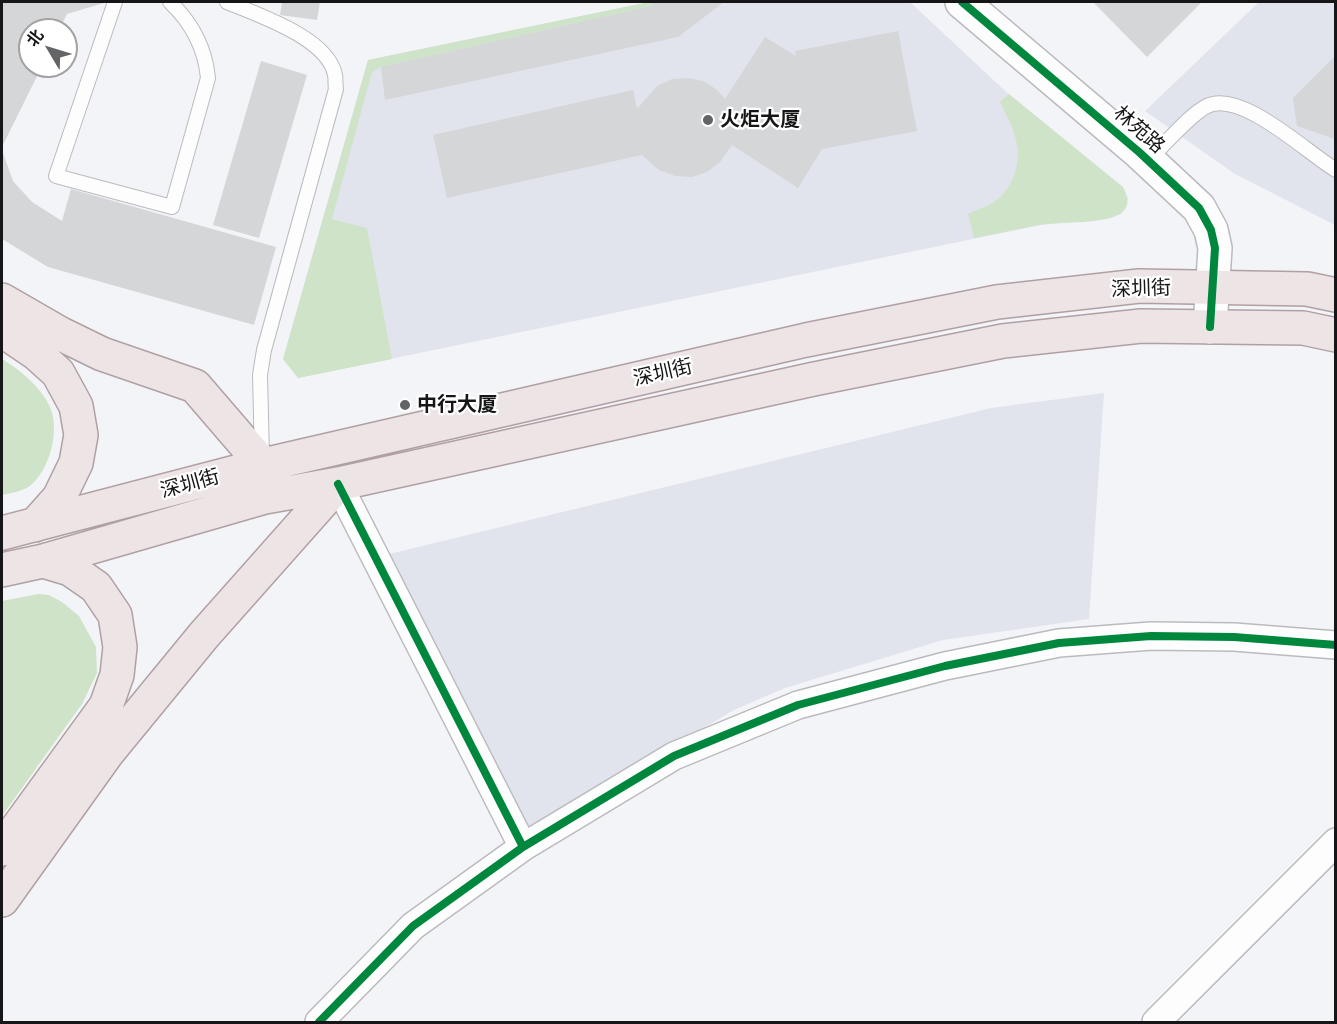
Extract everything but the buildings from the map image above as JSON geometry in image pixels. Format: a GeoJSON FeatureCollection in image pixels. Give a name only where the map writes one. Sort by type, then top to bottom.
{"type":"FeatureCollection","features":[{"type":"Feature","properties":{"kind":"main road","name":"深圳街"},"geometry":{"type":"LineString","coordinates":[[2,533],[262,465],[806,340],[997,302],[1139,286],[1306,289],[1335,295]]}},
{"type":"Feature","properties":{"kind":"main road"},"geometry":{"type":"LineString","coordinates":[[2,300],[60,334],[102,354],[195,386],[262,465]]}},
{"type":"Feature","properties":{"kind":"main road","name":"深圳街"},"geometry":{"type":"LineString","coordinates":[[2,570],[43,561],[265,497],[338,484],[814,379],[1003,341],[1141,326],[1303,328],[1335,335]]}},
{"type":"Feature","properties":{"kind":"main road"},"geometry":{"type":"LineString","coordinates":[[2,330],[37,354],[58,373],[76,406],[78,416],[81,435],[76,463],[59,498],[35,525]]}},
{"type":"Feature","properties":{"kind":"main road"},"geometry":{"type":"LineString","coordinates":[[2,900],[108,752],[204,635],[338,484]]}},
{"type":"Feature","properties":{"kind":"main road"},"geometry":{"type":"LineString","coordinates":[[2,849],[106,706],[117,675],[120,647],[115,615],[96,587],[70,569],[43,561]]}},
{"type":"Feature","properties":{"kind":"street","name":"林苑路"},"geometry":{"type":"LineString","coordinates":[[962,2],[1149,160],[1199,208],[1211,230],[1215,248],[1210,327]]}},
{"type":"Feature","properties":{"kind":"street"},"geometry":{"type":"LineString","coordinates":[[338,484],[523,847]]}},
{"type":"Feature","properties":{"kind":"street"},"geometry":{"type":"LineString","coordinates":[[319,1023],[413,926],[523,847],[674,756],[798,705],[945,666],[1059,643],[1151,636],[1234,638],[1335,645]]}},
{"type":"Feature","properties":{"kind":"street"},"geometry":{"type":"LineString","coordinates":[[1156,1023],[1335,842]]}},
{"type":"Feature","properties":{"kind":"lane"},"geometry":{"type":"LineString","coordinates":[[115,2],[56,176],[172,207],[208,78],[206,56],[195,31],[175,2]]}},
{"type":"Feature","properties":{"kind":"lane"},"geometry":{"type":"LineString","coordinates":[[227,2],[293,30],[323,53],[335,73],[336,89],[264,350],[260,375],[262,465]]}},
{"type":"Feature","properties":{"kind":"lane"},"geometry":{"type":"LineString","coordinates":[[1149,160],[1206,106],[1221,102],[1238,106],[1293,138],[1335,170]]}},
{"type":"Feature","properties":{"kind":"shaded area"},"geometry":{"type":"Polygon","coordinates":[[[649,2],[910,2],[1018,103],[1123,187],[1128,198],[1126,208],[1121,214],[1108,219],[1041,225],[298,378],[283,359],[368,60],[649,2]]]}},
{"type":"Feature","properties":{"kind":"shaded area"},"geometry":{"type":"Polygon","coordinates":[[[1259,2],[1335,2],[1335,225],[1235,174],[1145,111],[1259,2]]]}},
{"type":"Feature","properties":{"kind":"shaded area"},"geometry":{"type":"Polygon","coordinates":[[[1104,393],[1089,619],[943,640],[785,688],[734,710],[526,833],[385,555],[991,408],[1104,393]]]}},
{"type":"Feature","properties":{"kind":"green space"},"geometry":{"type":"Polygon","coordinates":[[[656,2],[651,6],[381,67],[372,72],[332,219],[367,228],[392,359],[298,378],[283,359],[368,60],[656,2]]]}},
{"type":"Feature","properties":{"kind":"green space"},"geometry":{"type":"Polygon","coordinates":[[[1009,94],[1123,187],[1127,206],[1122,212],[1106,219],[1039,225],[974,238],[968,214],[991,204],[1000,197],[1010,184],[1016,169],[1018,153],[1016,139],[1000,102],[1009,94]]]}},
{"type":"Feature","properties":{"kind":"green space"},"geometry":{"type":"Polygon","coordinates":[[[2,359],[16,368],[42,393],[50,407],[54,426],[52,448],[38,477],[26,488],[2,495],[2,359]]]}},
{"type":"Feature","properties":{"kind":"green space"},"geometry":{"type":"Polygon","coordinates":[[[38,594],[49,595],[79,616],[96,647],[97,673],[82,704],[2,816],[2,601],[38,594]]]}},
{"type":"Feature","properties":{"kind":"cycle path"},"geometry":{"type":"LineString","coordinates":[[962,2],[1139,152],[1199,208],[1211,230],[1215,248],[1210,327]]}},
{"type":"Feature","properties":{"kind":"cycle path"},"geometry":{"type":"LineString","coordinates":[[338,484],[523,847]]}},
{"type":"Feature","properties":{"kind":"cycle path"},"geometry":{"type":"LineString","coordinates":[[319,1022],[413,926],[523,847],[674,756],[798,705],[945,666],[1059,643],[1151,636],[1234,637],[1336,645]]}},
{"type":"Feature","properties":{"kind":"place","name":"火炬大厦"},"geometry":{"type":"Point","coordinates":[708,120]}},
{"type":"Feature","properties":{"kind":"place","name":"中行大厦"},"geometry":{"type":"Point","coordinates":[405,405]}}]}
